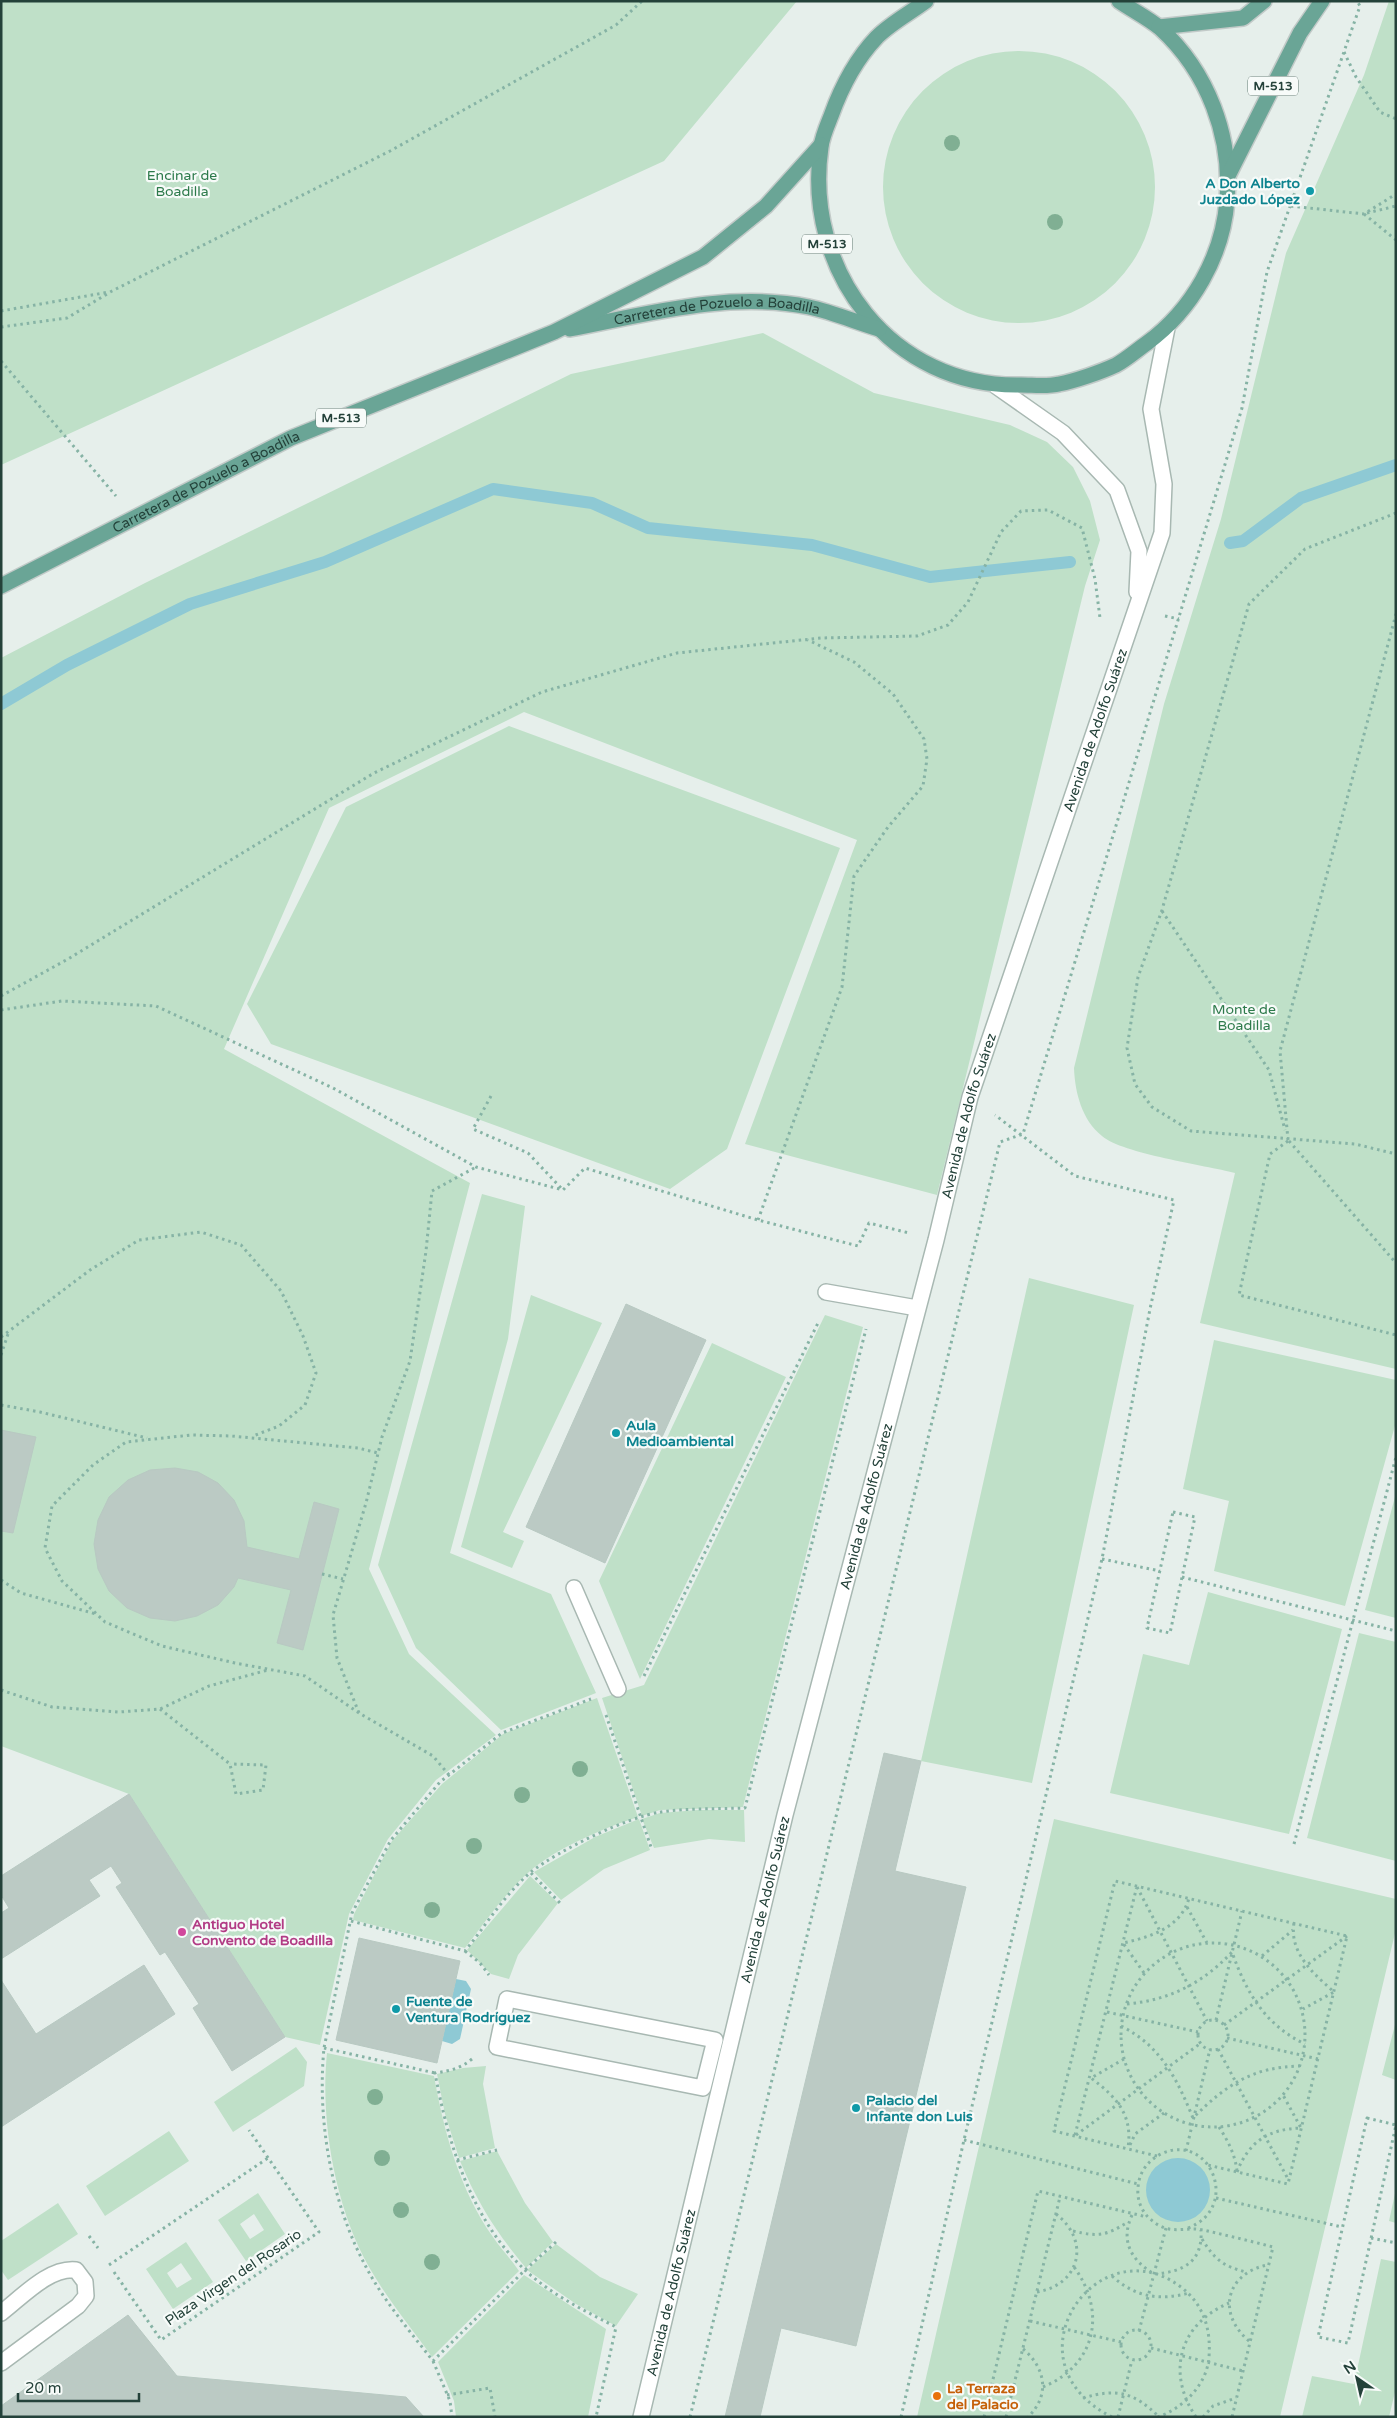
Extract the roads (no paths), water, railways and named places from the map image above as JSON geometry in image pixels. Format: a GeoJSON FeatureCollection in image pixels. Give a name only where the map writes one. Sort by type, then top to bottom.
{"type":"FeatureCollection","features":[{"type":"Feature","properties":{"kind":"main road","name":"M-513"},"geometry":{"type":"LineString","coordinates":[[926,1],[878,37],[841,87],[821,145],[818,195],[827,244],[847,290],[879,329],[921,360],[953,376],[996,386],[1058,385],[1117,365],[1167,328],[1194,295],[1214,258],[1226,217],[1229,174],[1220,120],[1196,69],[1159,27],[1119,1]]}},
{"type":"Feature","properties":{"kind":"main road"},"geometry":{"type":"LineString","coordinates":[[1159,27],[1243,18],[1264,1]]}},
{"type":"Feature","properties":{"kind":"main road","name":"M-513"},"geometry":{"type":"LineString","coordinates":[[1229,174],[1300,33],[1322,1]]}},
{"type":"Feature","properties":{"kind":"main road","name":"Carretera de Pozuelo a Boadilla"},"geometry":{"type":"LineString","coordinates":[[1,586],[291,438],[554,332],[703,257],[766,206],[821,145]]}},
{"type":"Feature","properties":{"kind":"main road","name":"Carretera de Pozuelo a Boadilla"},"geometry":{"type":"LineString","coordinates":[[554,332],[685,306],[766,302],[810,307],[879,329]]}},
{"type":"Feature","properties":{"kind":"street","name":"Avenida de Adolfo Suárez"},"geometry":{"type":"LineString","coordinates":[[641,2417],[785,1815],[936,1240],[970,1097],[1162,534],[1164,484],[1151,409],[1167,328]]}},
{"type":"Feature","properties":{"kind":"street","name":"Avenida de Adolfo Suárez"},"geometry":{"type":"LineString","coordinates":[[996,386],[1063,433],[1117,490],[1139,551],[1136,610]]}},
{"type":"Feature","properties":{"kind":"street"},"geometry":{"type":"LineString","coordinates":[[826,1292],[917,1308]]}},
{"type":"Feature","properties":{"kind":"street"},"geometry":{"type":"LineString","coordinates":[[574,1588],[618,1689]]}},
{"type":"Feature","properties":{"kind":"street"},"geometry":{"type":"LineString","coordinates":[[507,1999],[715,2040],[702,2088],[497,2047],[507,1999]]}},
{"type":"Feature","properties":{"kind":"street"},"geometry":{"type":"LineString","coordinates":[[1,2313],[53,2274],[65,2269],[76,2270],[85,2282],[86,2296],[78,2306],[1,2363]]}},
{"type":"Feature","properties":{"kind":"water"},"geometry":{"type":"Polygon","coordinates":[[[456,1979],[466,1981],[471,1989],[460,2039],[452,2044],[442,2041],[456,1979]]]}},
{"type":"Feature","properties":{"kind":"water"},"geometry":{"type":"Polygon","coordinates":[[[1178,2158],[1196,2164],[1204,2172],[1210,2190],[1204,2208],[1196,2216],[1178,2222],[1160,2216],[1152,2208],[1146,2190],[1152,2172],[1160,2164],[1178,2158]]]}},
{"type":"Feature","properties":{"kind":"waterway"},"geometry":{"type":"LineString","coordinates":[[1230,543],[1243,541],[1301,498],[1396,465]]}},
{"type":"Feature","properties":{"kind":"waterway"},"geometry":{"type":"LineString","coordinates":[[1,704],[67,665],[190,604],[325,562],[493,489],[592,503],[648,528],[812,545],[930,577],[1070,562]]}},
{"type":"Feature","properties":{"kind":"place","name":"A Don Alberto Juzdado López"},"geometry":{"type":"Point","coordinates":[1310,191]}},
{"type":"Feature","properties":{"kind":"place","name":"Aula Medioambiental"},"geometry":{"type":"Point","coordinates":[616,1433]}},
{"type":"Feature","properties":{"kind":"place","name":"Antiguo Hotel Convento de Boadilla"},"geometry":{"type":"Point","coordinates":[182,1932]}},
{"type":"Feature","properties":{"kind":"place","name":"Fuente de Ventura Rodríguez"},"geometry":{"type":"Point","coordinates":[396,2009]}},
{"type":"Feature","properties":{"kind":"place","name":"Palacio del Infante don Luis"},"geometry":{"type":"Point","coordinates":[856,2108]}},
{"type":"Feature","properties":{"kind":"place","name":"La Terraza del Palacio"},"geometry":{"type":"Point","coordinates":[937,2396]}},
{"type":"Feature","properties":{"kind":"park label","name":"Encinar de Boadilla"},"geometry":{"type":"Point","coordinates":[182,184]}},
{"type":"Feature","properties":{"kind":"park label","name":"Monte de Boadilla"},"geometry":{"type":"Point","coordinates":[1244,1018]}}]}
